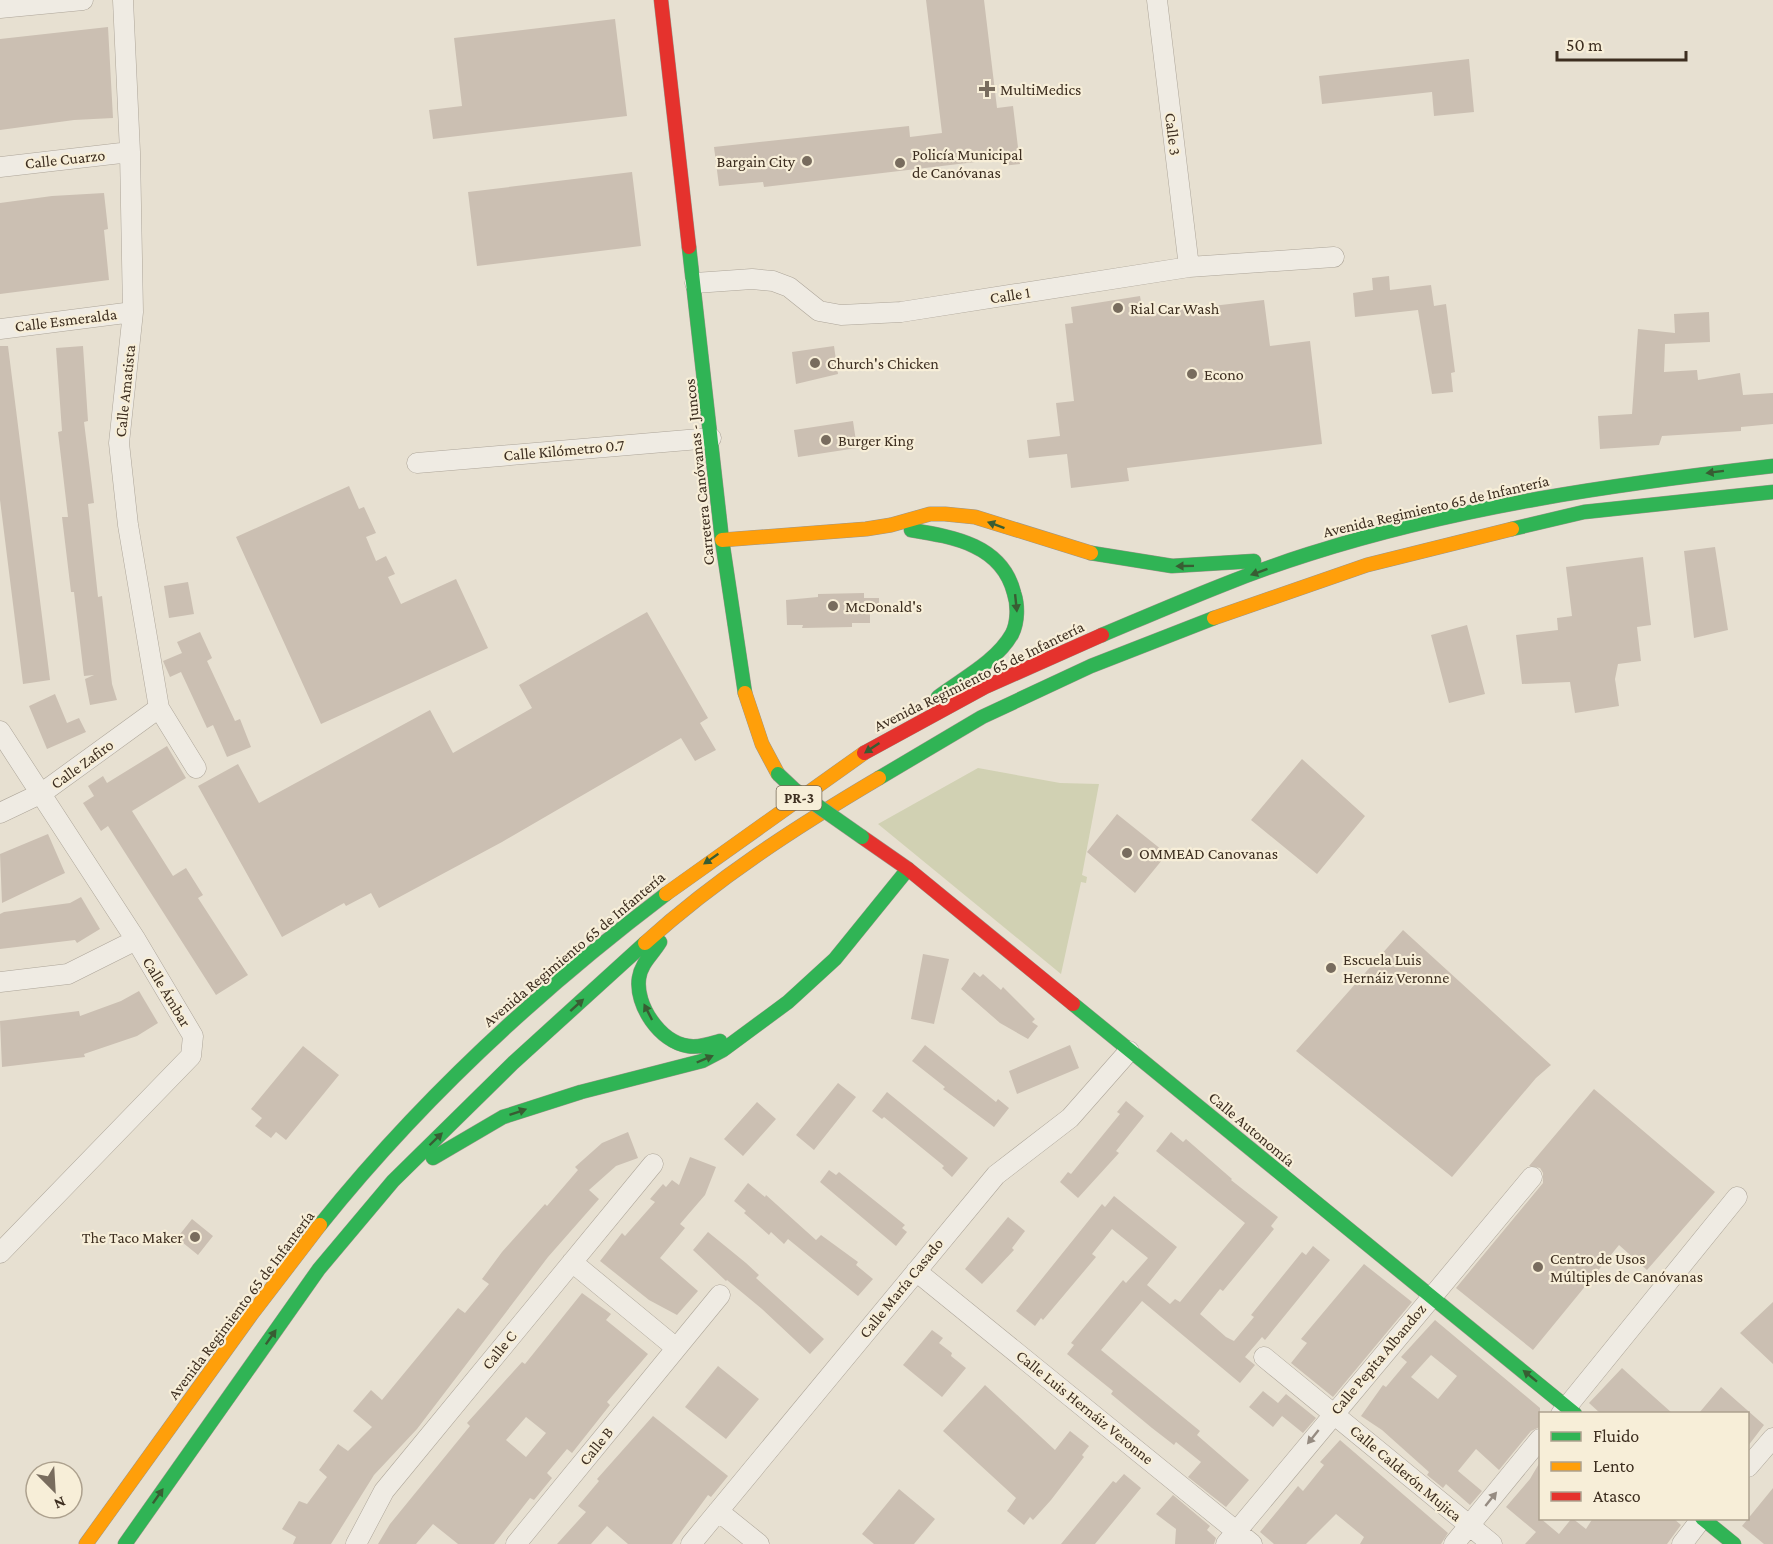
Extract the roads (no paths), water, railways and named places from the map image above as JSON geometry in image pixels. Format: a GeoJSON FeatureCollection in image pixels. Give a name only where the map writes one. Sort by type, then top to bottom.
{"type":"FeatureCollection","features":[{"type":"Feature","properties":{"kind":"main road","name":"Carretera Canóvanas - Juncos"},"geometry":{"type":"LineString","coordinates":[[661,0],[723,540],[746,701],[762,744],[778,774],[795,790],[908,869]]}},
{"type":"Feature","properties":{"kind":"main road","name":"Avenida Regimiento 65 de Infantería"},"geometry":{"type":"LineString","coordinates":[[86,1544],[299,1250],[428,1101],[581,960],[683,879],[877,744],[911,725],[1100,635],[1326,548],[1483,509],[1546,497],[1634,482],[1773,466]]}},
{"type":"Feature","properties":{"kind":"main road","name":"PR-3"},"geometry":{"type":"LineString","coordinates":[[124,1544],[319,1269],[393,1181],[513,1063],[668,922],[741,864],[796,827],[962,729],[1091,666],[1194,625],[1367,565],[1584,512],[1773,492]]}},
{"type":"Feature","properties":{"kind":"main road"},"geometry":{"type":"LineString","coordinates":[[723,540],[798,536],[889,526],[927,514],[968,515],[1064,547],[1111,559],[1159,567],[1220,566],[1254,561],[1298,548],[1326,548]]}},
{"type":"Feature","properties":{"kind":"main road"},"geometry":{"type":"LineString","coordinates":[[889,526],[952,536],[988,553],[1006,567],[1014,589],[1017,612],[1012,634],[1000,648],[930,704],[911,725]]}},
{"type":"Feature","properties":{"kind":"main road"},"geometry":{"type":"LineString","coordinates":[[393,1181],[503,1117],[581,1092],[702,1061],[752,1030],[788,1002],[835,960],[908,869]]}},
{"type":"Feature","properties":{"kind":"main road","name":"Calle Autonomía"},"geometry":{"type":"LineString","coordinates":[[908,869],[1431,1295],[1567,1411]]}},
{"type":"Feature","properties":{"kind":"main road"},"geometry":{"type":"LineString","coordinates":[[668,922],[656,950],[641,969],[640,988],[644,1007],[654,1024],[680,1045],[695,1047],[752,1030]]}},
{"type":"Feature","properties":{"kind":"main road"},"geometry":{"type":"LineString","coordinates":[[1704,1520],[1734,1544]]}},
{"type":"Feature","properties":{"kind":"street"},"geometry":{"type":"LineString","coordinates":[[0,8],[83,0]]}},
{"type":"Feature","properties":{"kind":"street","name":"Calle Amatista"},"geometry":{"type":"LineString","coordinates":[[123,0],[130,152],[133,312],[119,443],[128,525],[159,708],[196,768]]}},
{"type":"Feature","properties":{"kind":"street","name":"Calle 3"},"geometry":{"type":"LineString","coordinates":[[1157,0],[1189,267]]}},
{"type":"Feature","properties":{"kind":"street","name":"Calle Cuarzo"},"geometry":{"type":"LineString","coordinates":[[0,167],[130,152]]}},
{"type":"Feature","properties":{"kind":"street","name":"Calle 1"},"geometry":{"type":"LineString","coordinates":[[695,283],[752,279],[773,281],[789,286],[819,311],[841,315],[900,312],[1189,267],[1334,257]]}},
{"type":"Feature","properties":{"kind":"street","name":"Calle Esmeralda"},"geometry":{"type":"LineString","coordinates":[[0,329],[133,312]]}},
{"type":"Feature","properties":{"kind":"street","name":"Calle Kilómetro 0.7"},"geometry":{"type":"LineString","coordinates":[[417,463],[711,438]]}},
{"type":"Feature","properties":{"kind":"street","name":"Calle Zafiro"},"geometry":{"type":"LineString","coordinates":[[0,813],[42,793],[159,708]]}},
{"type":"Feature","properties":{"kind":"street","name":"Calle Ámbar"},"geometry":{"type":"LineString","coordinates":[[0,731],[136,940],[193,1036],[191,1056],[0,1253]]}},
{"type":"Feature","properties":{"kind":"street"},"geometry":{"type":"LineString","coordinates":[[0,982],[68,974],[136,940]]}},
{"type":"Feature","properties":{"kind":"street","name":"Calle María Casado"},"geometry":{"type":"LineString","coordinates":[[692,1544],[996,1176],[1070,1118],[1129,1051]]}},
{"type":"Feature","properties":{"kind":"street","name":"Calle C"},"geometry":{"type":"LineString","coordinates":[[356,1544],[384,1491],[653,1164]]}},
{"type":"Feature","properties":{"kind":"street","name":"Calle Pepita Albandoz"},"geometry":{"type":"LineString","coordinates":[[1238,1540],[1334,1413],[1532,1177]]}},
{"type":"Feature","properties":{"kind":"street"},"geometry":{"type":"LineString","coordinates":[[1567,1411],[1737,1197]]}},
{"type":"Feature","properties":{"kind":"street"},"geometry":{"type":"LineString","coordinates":[[572,1262],[675,1347]]}},
{"type":"Feature","properties":{"kind":"street","name":"Calle Luis Hernáiz Veronne"},"geometry":{"type":"LineString","coordinates":[[916,1271],[1238,1540]]}},
{"type":"Feature","properties":{"kind":"street","name":"Calle B"},"geometry":{"type":"LineString","coordinates":[[516,1544],[675,1347],[720,1295]]}},
{"type":"Feature","properties":{"kind":"street","name":"Calle Calderón Mujica"},"geometry":{"type":"LineString","coordinates":[[1264,1357],[1492,1544]]}},
{"type":"Feature","properties":{"kind":"street"},"geometry":{"type":"LineString","coordinates":[[1749,1466],[1773,1438]]}},
{"type":"Feature","properties":{"kind":"street"},"geometry":{"type":"LineString","coordinates":[[1454,1544],[1539,1440]]}},
{"type":"Feature","properties":{"kind":"street"},"geometry":{"type":"LineString","coordinates":[[718,1511],[759,1544]]}},
{"type":"Feature","properties":{"kind":"street"},"geometry":{"type":"LineString","coordinates":[[1682,1544],[1700,1520]]}},
{"type":"Feature","properties":{"kind":"place","name":"MultiMedics"},"geometry":{"type":"Point","coordinates":[987,89]}},
{"type":"Feature","properties":{"kind":"place","name":"Bargain City"},"geometry":{"type":"Point","coordinates":[807,161]}},
{"type":"Feature","properties":{"kind":"place","name":"Policía Municipal de Canóvanas"},"geometry":{"type":"Point","coordinates":[900,163]}},
{"type":"Feature","properties":{"kind":"place","name":"Rial Car Wash"},"geometry":{"type":"Point","coordinates":[1118,308]}},
{"type":"Feature","properties":{"kind":"place","name":"Church's Chicken"},"geometry":{"type":"Point","coordinates":[815,363]}},
{"type":"Feature","properties":{"kind":"place","name":"Econo"},"geometry":{"type":"Point","coordinates":[1192,374]}},
{"type":"Feature","properties":{"kind":"place","name":"Burger King"},"geometry":{"type":"Point","coordinates":[826,440]}},
{"type":"Feature","properties":{"kind":"place","name":"McDonald's"},"geometry":{"type":"Point","coordinates":[833,606]}},
{"type":"Feature","properties":{"kind":"place","name":"OMMEAD Canovanas"},"geometry":{"type":"Point","coordinates":[1127,853]}},
{"type":"Feature","properties":{"kind":"place","name":"Escuela Luis Hernáiz Veronne"},"geometry":{"type":"Point","coordinates":[1331,968]}},
{"type":"Feature","properties":{"kind":"place","name":"The Taco Maker"},"geometry":{"type":"Point","coordinates":[195,1237]}},
{"type":"Feature","properties":{"kind":"place","name":"Centro de Usos Múltiples de Canóvanas"},"geometry":{"type":"Point","coordinates":[1538,1267]}}]}
